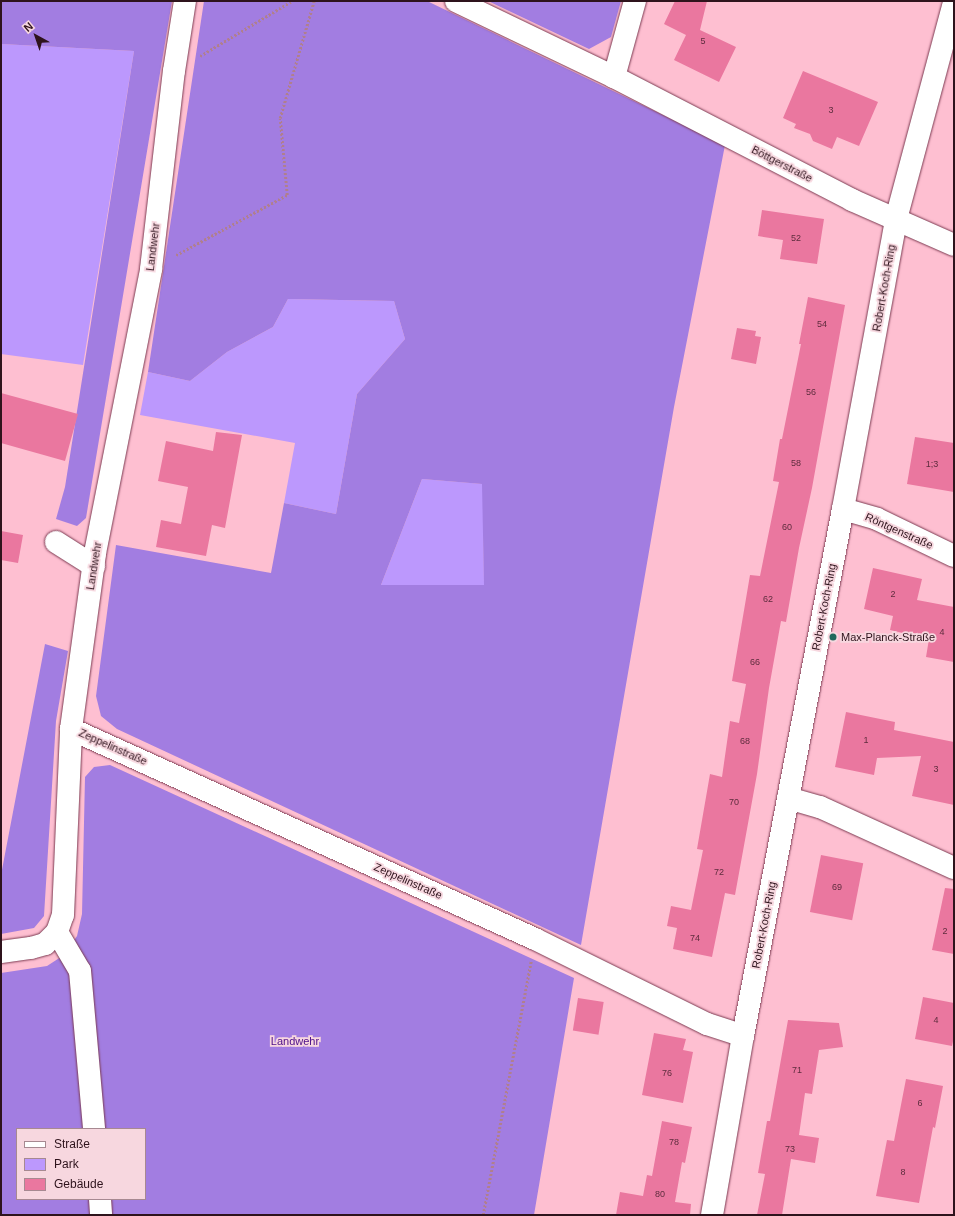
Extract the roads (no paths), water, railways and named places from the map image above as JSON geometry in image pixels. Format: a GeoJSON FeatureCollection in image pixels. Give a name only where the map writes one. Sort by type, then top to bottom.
{"type":"FeatureCollection","features":[{"type":"Feature","properties":{"kind":"street","name":"Landwehr"},"geometry":{"type":"LineString","coordinates":[[57,932],[63,915],[71,729],[94,566],[151,269],[174,71],[185,1]]}},
{"type":"Feature","properties":{"kind":"street","name":"Böttgerstraße"},"geometry":{"type":"LineString","coordinates":[[456,1],[614,77],[852,200],[954,245]]}},
{"type":"Feature","properties":{"kind":"street"},"geometry":{"type":"LineString","coordinates":[[614,77],[635,1]]}},
{"type":"Feature","properties":{"kind":"street","name":"Robert-Koch-Ring"},"geometry":{"type":"LineString","coordinates":[[712,1215],[743,1036],[844,509],[896,219],[954,3]]}},
{"type":"Feature","properties":{"kind":"street","name":"Röntgenstraße"},"geometry":{"type":"LineString","coordinates":[[844,509],[877,519],[954,556]]}},
{"type":"Feature","properties":{"kind":"street"},"geometry":{"type":"LineString","coordinates":[[56,542],[94,566]]}},
{"type":"Feature","properties":{"kind":"street","name":"Zeppelinstraße"},"geometry":{"type":"LineString","coordinates":[[71,729],[535,939],[707,1024],[743,1036]]}},
{"type":"Feature","properties":{"kind":"street"},"geometry":{"type":"LineString","coordinates":[[788,798],[820,807],[954,868]]}},
{"type":"Feature","properties":{"kind":"street"},"geometry":{"type":"LineString","coordinates":[[1,952],[31,948],[45,944],[57,932],[80,971],[94,1128]]}},
{"type":"Feature","properties":{"kind":"street"},"geometry":{"type":"LineString","coordinates":[[100,1200],[101,1215]]}},
{"type":"Feature","properties":{"kind":"place","name":"Max-Planck-Straße"},"geometry":{"type":"Point","coordinates":[833,637]}}]}
